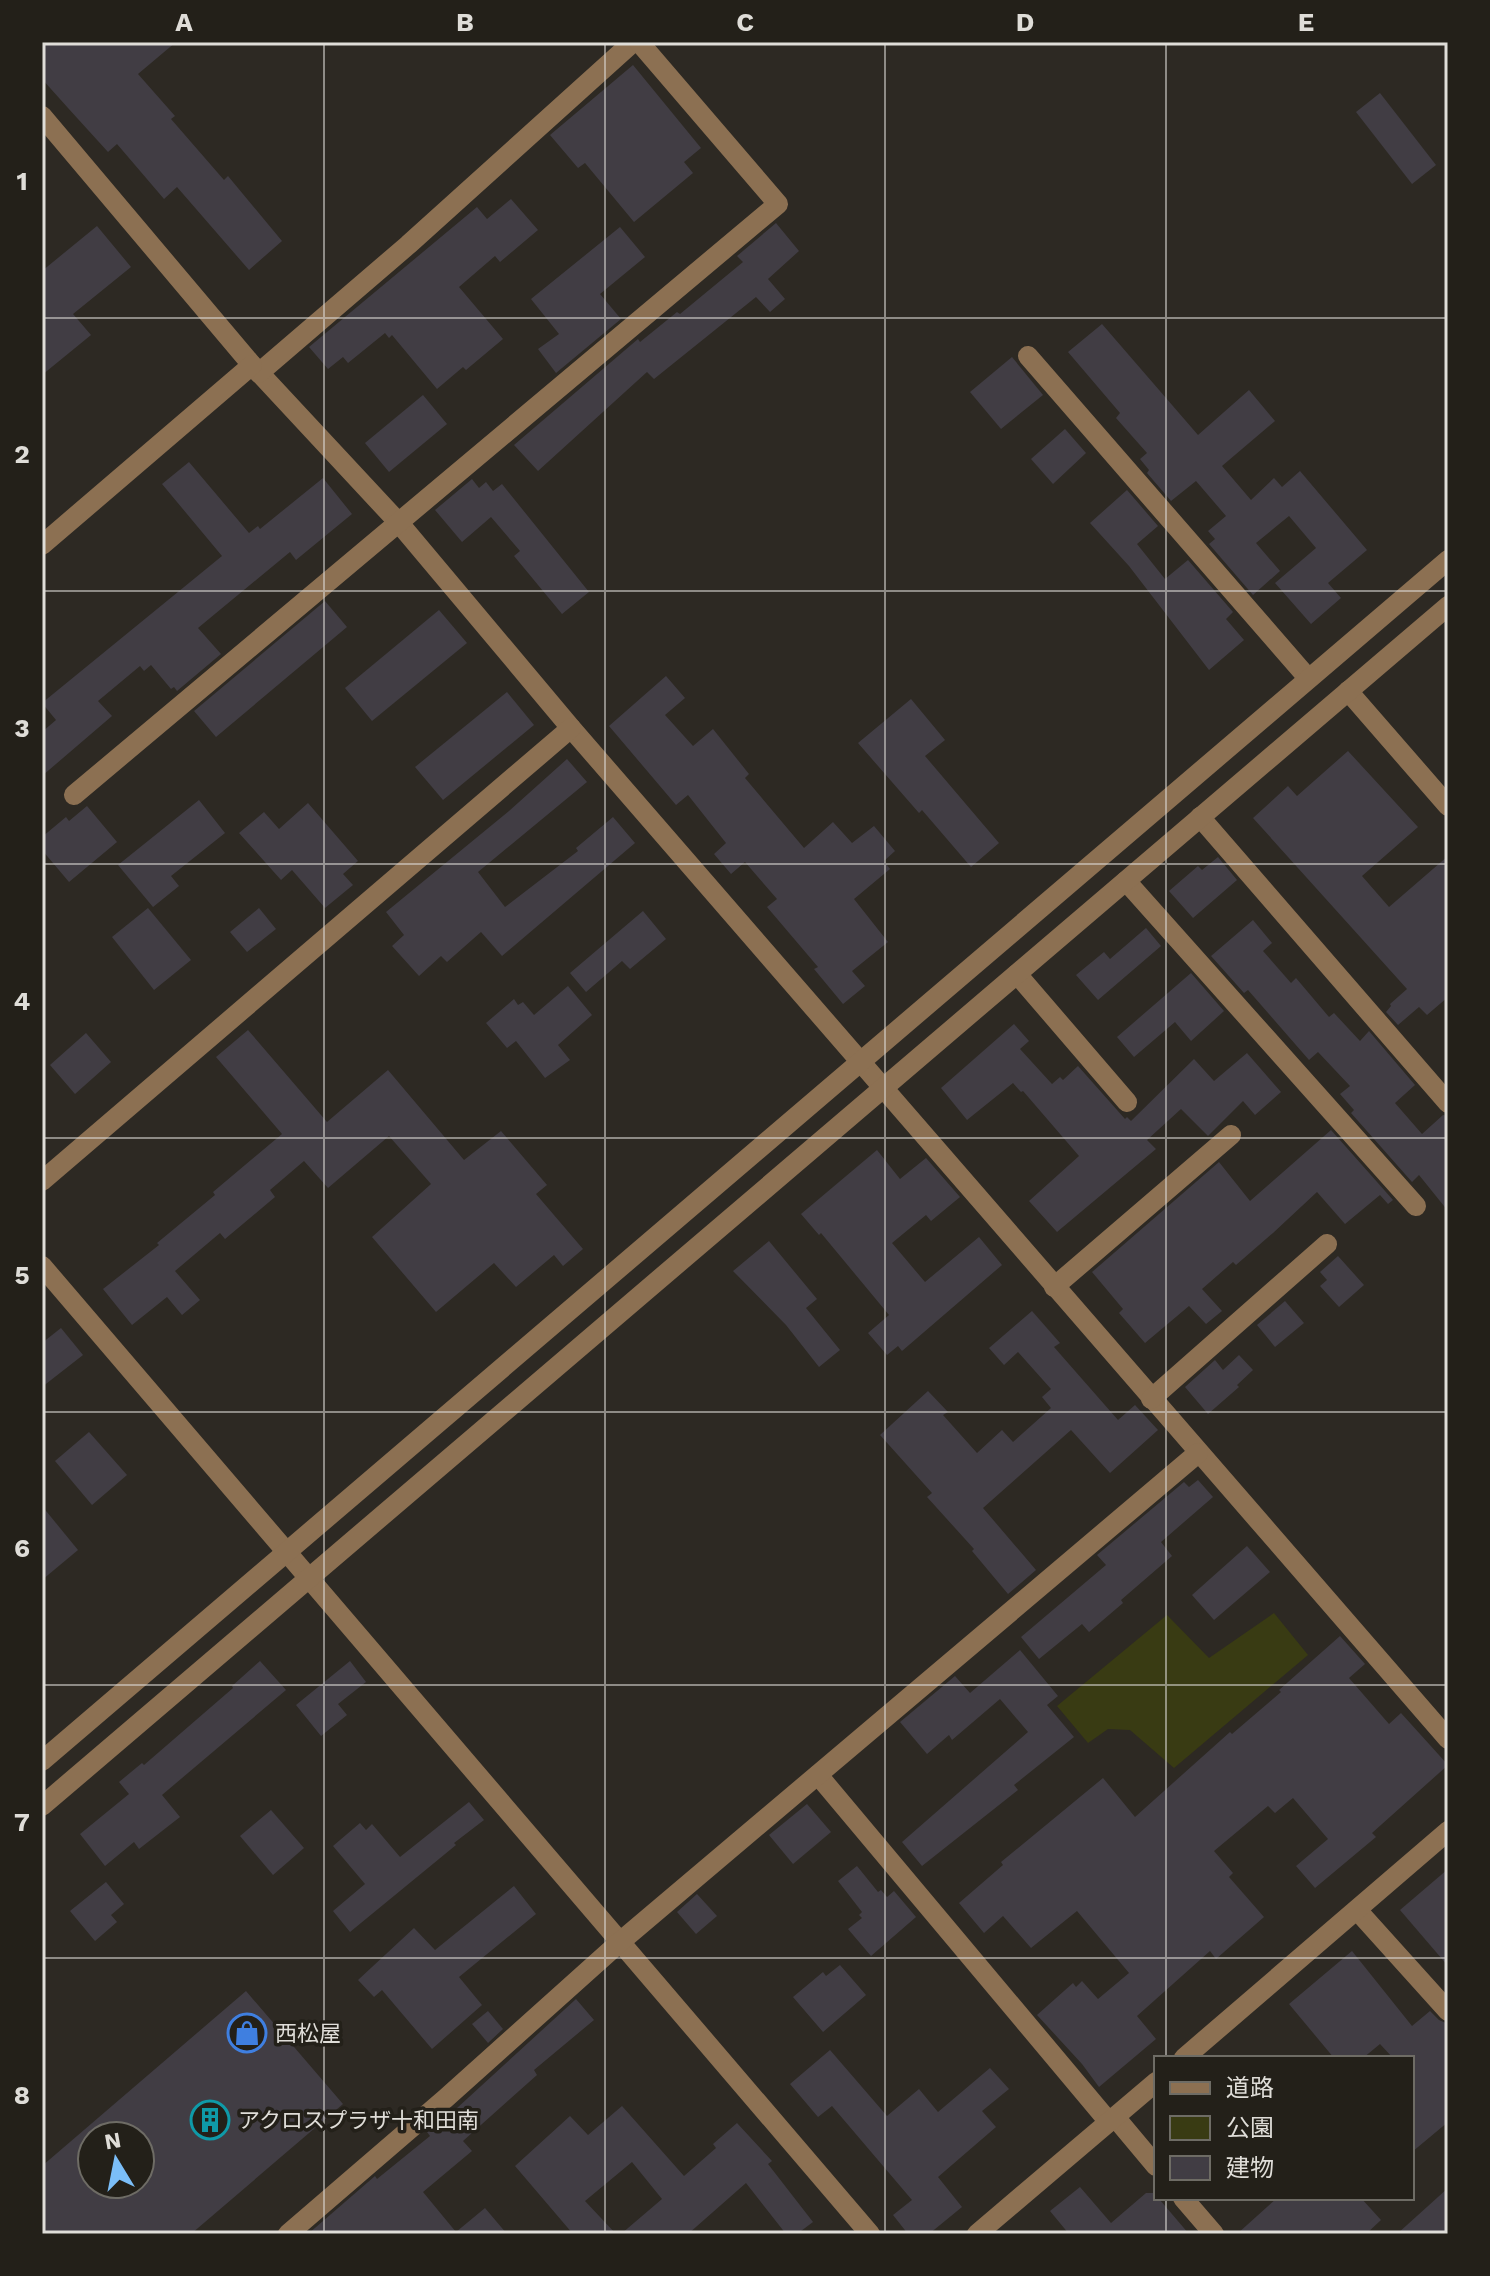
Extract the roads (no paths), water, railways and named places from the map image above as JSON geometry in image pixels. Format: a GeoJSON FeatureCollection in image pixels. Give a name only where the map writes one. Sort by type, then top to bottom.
{"type":"FeatureCollection","features":[{"type":"Feature","properties":{"kind":"street"},"geometry":{"type":"LineString","coordinates":[[42,545],[408,245],[633,42]]}},
{"type":"Feature","properties":{"kind":"street"},"geometry":{"type":"LineString","coordinates":[[74,795],[778,204],[639,42]]}},
{"type":"Feature","properties":{"kind":"street"},"geometry":{"type":"LineString","coordinates":[[42,116],[49,139],[399,523],[571,728],[1448,1739]]}},
{"type":"Feature","properties":{"kind":"street"},"geometry":{"type":"LineString","coordinates":[[1028,356],[1308,678]]}},
{"type":"Feature","properties":{"kind":"street"},"geometry":{"type":"LineString","coordinates":[[42,1761],[1448,560]]}},
{"type":"Feature","properties":{"kind":"street"},"geometry":{"type":"LineString","coordinates":[[42,1806],[1448,606]]}},
{"type":"Feature","properties":{"kind":"street"},"geometry":{"type":"LineString","coordinates":[[1348,691],[1448,806]]}},
{"type":"Feature","properties":{"kind":"street"},"geometry":{"type":"LineString","coordinates":[[42,1181],[571,728]]}},
{"type":"Feature","properties":{"kind":"street"},"geometry":{"type":"LineString","coordinates":[[1200,817],[1448,1103]]}},
{"type":"Feature","properties":{"kind":"street"},"geometry":{"type":"LineString","coordinates":[[1126,881],[1416,1206]]}},
{"type":"Feature","properties":{"kind":"street"},"geometry":{"type":"LineString","coordinates":[[1017,974],[1127,1102]]}},
{"type":"Feature","properties":{"kind":"street"},"geometry":{"type":"LineString","coordinates":[[1054,1287],[1231,1135]]}},
{"type":"Feature","properties":{"kind":"street"},"geometry":{"type":"LineString","coordinates":[[1151,1399],[1327,1244]]}},
{"type":"Feature","properties":{"kind":"street"},"geometry":{"type":"LineString","coordinates":[[42,1266],[870,2234]]}},
{"type":"Feature","properties":{"kind":"street"},"geometry":{"type":"LineString","coordinates":[[288,2234],[620,1942],[1198,1453]]}},
{"type":"Feature","properties":{"kind":"street"},"geometry":{"type":"LineString","coordinates":[[818,1775],[1112,2120],[1154,2164]]}},
{"type":"Feature","properties":{"kind":"street"},"geometry":{"type":"LineString","coordinates":[[1186,2056],[1448,1831]]}},
{"type":"Feature","properties":{"kind":"street"},"geometry":{"type":"LineString","coordinates":[[1357,1910],[1448,2011]]}},
{"type":"Feature","properties":{"kind":"street"},"geometry":{"type":"LineString","coordinates":[[977,2234],[1154,2084]]}},
{"type":"Feature","properties":{"kind":"street"},"geometry":{"type":"LineString","coordinates":[[1185,2200],[1214,2234]]}},
{"type":"Feature","properties":{"kind":"place","name":"西松屋"},"geometry":{"type":"Point","coordinates":[247,2033]}},
{"type":"Feature","properties":{"kind":"place","name":"アクロスプラザ十和田南"},"geometry":{"type":"Point","coordinates":[210,2120]}}]}
